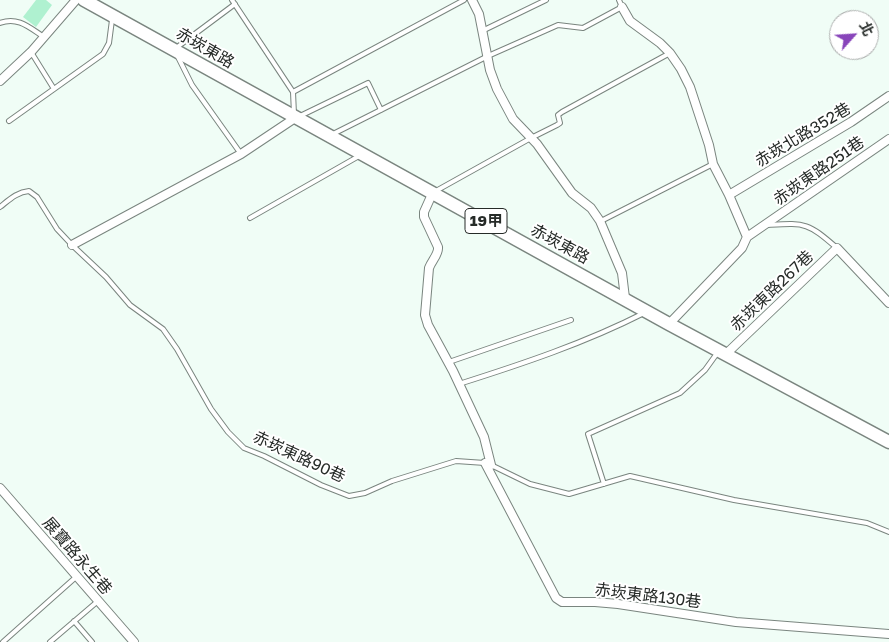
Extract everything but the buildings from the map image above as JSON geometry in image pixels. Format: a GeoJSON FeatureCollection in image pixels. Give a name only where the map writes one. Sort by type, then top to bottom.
{"type":"FeatureCollection","features":[{"type":"Feature","properties":{"kind":"main road","name":"赤崁東路"},"geometry":{"type":"LineString","coordinates":[[84,0],[669,324],[889,442]]}},
{"type":"Feature","properties":{"kind":"street"},"geometry":{"type":"LineString","coordinates":[[0,81],[31,52],[76,0]]}},
{"type":"Feature","properties":{"kind":"street"},"geometry":{"type":"LineString","coordinates":[[472,0],[477,8],[490,70],[509,111],[516,122],[537,144],[572,193],[587,204],[600,221],[622,273],[625,298]]}},
{"type":"Feature","properties":{"kind":"street"},"geometry":{"type":"LineString","coordinates":[[621,3],[630,21],[660,43],[681,68],[688,82],[709,145],[713,164],[730,195],[747,237]]}},
{"type":"Feature","properties":{"kind":"street","name":"赤崁北路352巷"},"geometry":{"type":"LineString","coordinates":[[730,195],[851,122],[889,96]]}},
{"type":"Feature","properties":{"kind":"street"},"geometry":{"type":"LineString","coordinates":[[72,245],[241,154],[295,118]]}},
{"type":"Feature","properties":{"kind":"street","name":"赤崁東路251巷"},"geometry":{"type":"LineString","coordinates":[[669,324],[742,248],[747,237],[889,139]]}},
{"type":"Feature","properties":{"kind":"street","name":"赤崁東路130巷"},"geometry":{"type":"LineString","coordinates":[[433,192],[424,212],[424,217],[438,246],[438,252],[431,261],[429,268],[425,315],[428,325],[484,437],[488,464],[556,598],[562,602],[618,604],[736,622],[889,634]]}},
{"type":"Feature","properties":{"kind":"street","name":"赤崁東路251巷"},"geometry":{"type":"LineString","coordinates":[[837,248],[889,303]]}},
{"type":"Feature","properties":{"kind":"street","name":"赤崁東路267巷"},"geometry":{"type":"LineString","coordinates":[[722,352],[837,248]]}},
{"type":"Feature","properties":{"kind":"street","name":"展寶路永生巷"},"geometry":{"type":"LineString","coordinates":[[0,488],[134,642]]}},
{"type":"Feature","properties":{"kind":"lane"},"geometry":{"type":"LineString","coordinates":[[293,92],[464,0]]}},
{"type":"Feature","properties":{"kind":"lane"},"geometry":{"type":"LineString","coordinates":[[482,31],[546,0]]}},
{"type":"Feature","properties":{"kind":"lane"},"geometry":{"type":"LineString","coordinates":[[241,154],[192,85],[174,49],[234,2],[293,92],[295,118],[368,83],[381,110]]}},
{"type":"Feature","properties":{"kind":"lane"},"geometry":{"type":"LineString","coordinates":[[328,136],[488,56],[558,25],[583,28],[621,3]]}},
{"type":"Feature","properties":{"kind":"lane"},"geometry":{"type":"LineString","coordinates":[[8,121],[107,50],[112,15]]}},
{"type":"Feature","properties":{"kind":"lane"},"geometry":{"type":"LineString","coordinates":[[0,23],[20,21],[44,37]]}},
{"type":"Feature","properties":{"kind":"lane"},"geometry":{"type":"LineString","coordinates":[[31,52],[54,89]]}},
{"type":"Feature","properties":{"kind":"lane"},"geometry":{"type":"LineString","coordinates":[[433,192],[559,124],[558,115],[562,112],[670,53]]}},
{"type":"Feature","properties":{"kind":"lane"},"geometry":{"type":"LineString","coordinates":[[250,218],[362,154]]}},
{"type":"Feature","properties":{"kind":"lane"},"geometry":{"type":"LineString","coordinates":[[600,221],[713,164]]}},
{"type":"Feature","properties":{"kind":"lane","name":"赤崁東路90巷"},"geometry":{"type":"LineString","coordinates":[[0,207],[17,194],[29,191],[37,197],[57,229],[72,245],[106,277],[130,305],[163,329],[177,348],[211,409],[228,432],[244,448],[349,496],[365,493],[392,481],[456,461],[488,464],[530,484],[569,494],[630,476],[734,500],[866,523],[889,532]]}},
{"type":"Feature","properties":{"kind":"lane","name":"赤崁東路251巷"},"geometry":{"type":"LineString","coordinates":[[766,225],[801,224],[812,227],[837,248]]}},
{"type":"Feature","properties":{"kind":"lane"},"geometry":{"type":"LineString","coordinates":[[459,384],[509,369],[606,332],[647,311]]}},
{"type":"Feature","properties":{"kind":"lane"},"geometry":{"type":"LineString","coordinates":[[448,362],[571,320]]}},
{"type":"Feature","properties":{"kind":"lane"},"geometry":{"type":"LineString","coordinates":[[604,484],[588,434],[680,393],[722,352]]}},
{"type":"Feature","properties":{"kind":"lane"},"geometry":{"type":"LineString","coordinates":[[3,642],[76,577]]}},
{"type":"Feature","properties":{"kind":"lane"},"geometry":{"type":"LineString","coordinates":[[50,642],[98,601]]}},
{"type":"Feature","properties":{"kind":"lane"},"geometry":{"type":"LineString","coordinates":[[74,621],[92,642]]}}]}
